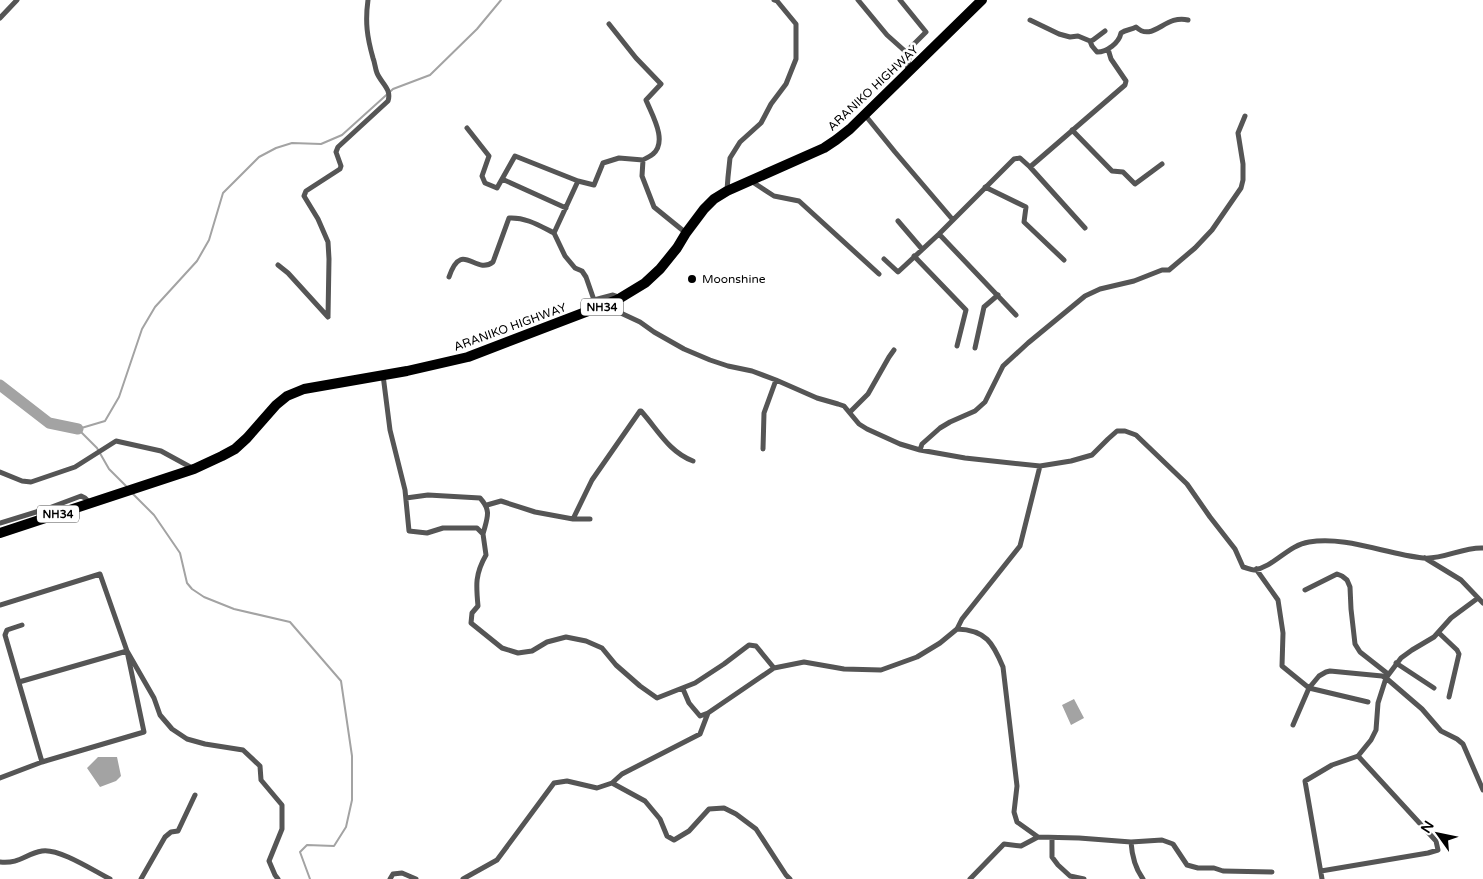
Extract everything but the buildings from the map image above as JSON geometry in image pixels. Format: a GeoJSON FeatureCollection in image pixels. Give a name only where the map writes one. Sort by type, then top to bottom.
{"type":"FeatureCollection","features":[{"type":"Feature","properties":{"kind":"highway","name":"ARANIKO HIGHWAY"},"geometry":{"type":"LineString","coordinates":[[0,534],[194,468],[222,456],[235,449],[247,438],[276,405],[288,396],[304,389],[407,371],[468,357],[612,302],[645,282],[660,269],[704,209],[714,199],[836,140],[865,115],[982,0]]}},
{"type":"Feature","properties":{"kind":"street"},"geometry":{"type":"LineString","coordinates":[[1,15],[17,0]]}},
{"type":"Feature","properties":{"kind":"street"},"geometry":{"type":"LineString","coordinates":[[278,265],[288,273],[328,317],[328,242],[318,219],[304,196],[305,193],[340,169],[341,166],[336,152],[338,147],[388,101],[388,90],[376,72],[366,28],[368,0]]}},
{"type":"Feature","properties":{"kind":"street"},"geometry":{"type":"LineString","coordinates":[[728,191],[730,158],[740,142],[761,123],[771,104],[786,84],[796,59],[796,24],[777,1],[774,0]]}},
{"type":"Feature","properties":{"kind":"street"},"geometry":{"type":"LineString","coordinates":[[858,0],[887,34],[906,52],[909,58],[906,75]]}},
{"type":"Feature","properties":{"kind":"street"},"geometry":{"type":"LineString","coordinates":[[900,0],[926,32],[906,52]]}},
{"type":"Feature","properties":{"kind":"street"},"geometry":{"type":"LineString","coordinates":[[1030,20],[1059,34],[1070,37],[1078,36],[1090,41],[1097,52],[1104,52],[1108,49],[1120,39],[1121,32],[1125,30],[1136,27],[1142,32],[1149,33],[1168,22],[1188,20]]}},
{"type":"Feature","properties":{"kind":"street"},"geometry":{"type":"LineString","coordinates":[[467,128],[489,156],[482,176],[484,183],[497,188],[514,156],[578,181],[594,185],[604,163],[619,158],[643,160],[653,154],[658,147],[660,137],[646,100],[661,84],[636,58],[609,24]]}},
{"type":"Feature","properties":{"kind":"street"},"geometry":{"type":"LineString","coordinates":[[1090,41],[1105,31]]}},
{"type":"Feature","properties":{"kind":"street"},"geometry":{"type":"LineString","coordinates":[[1030,166],[1125,85],[1126,81],[1111,59],[1108,49]]}},
{"type":"Feature","properties":{"kind":"street"},"geometry":{"type":"LineString","coordinates":[[865,115],[953,220]]}},
{"type":"Feature","properties":{"kind":"street"},"geometry":{"type":"LineString","coordinates":[[920,450],[922,444],[945,425],[981,407],[989,396],[1003,366],[1085,296],[1100,289],[1134,281],[1162,270],[1169,270],[1195,248],[1212,230],[1241,188],[1243,164],[1238,133],[1244,116]]}},
{"type":"Feature","properties":{"kind":"street"},"geometry":{"type":"LineString","coordinates":[[1072,130],[1112,171],[1123,172],[1135,184],[1162,164]]}},
{"type":"Feature","properties":{"kind":"street"},"geometry":{"type":"LineString","coordinates":[[884,259],[898,272],[1014,159],[1020,158],[1030,166],[1085,228]]}},
{"type":"Feature","properties":{"kind":"street"},"geometry":{"type":"LineString","coordinates":[[643,160],[642,176],[654,207],[686,233]]}},
{"type":"Feature","properties":{"kind":"street"},"geometry":{"type":"LineString","coordinates":[[502,179],[566,208]]}},
{"type":"Feature","properties":{"kind":"street"},"geometry":{"type":"LineString","coordinates":[[554,233],[578,181]]}},
{"type":"Feature","properties":{"kind":"street"},"geometry":{"type":"LineString","coordinates":[[750,181],[774,196],[799,201],[879,274]]}},
{"type":"Feature","properties":{"kind":"street"},"geometry":{"type":"LineString","coordinates":[[985,187],[1026,207],[1024,222],[1064,260]]}},
{"type":"Feature","properties":{"kind":"street"},"geometry":{"type":"LineString","coordinates":[[449,277],[455,262],[459,260],[463,259],[485,266],[493,262],[510,218],[530,221],[554,233],[565,256],[586,277],[594,300],[613,295],[616,296],[610,308],[640,322],[684,349],[728,366],[752,371],[817,398],[844,406],[859,424],[900,444],[920,450],[965,458],[1040,466],[1071,461],[1092,455],[1117,431],[1125,430],[1136,435],[1187,484],[1235,548],[1243,567],[1253,570],[1266,565],[1291,548],[1307,542],[1325,541],[1355,544],[1424,558],[1445,556],[1464,550],[1483,548]]}},
{"type":"Feature","properties":{"kind":"street"},"geometry":{"type":"LineString","coordinates":[[898,221],[922,249]]}},
{"type":"Feature","properties":{"kind":"street"},"geometry":{"type":"LineString","coordinates":[[939,234],[1016,315]]}},
{"type":"Feature","properties":{"kind":"street"},"geometry":{"type":"LineString","coordinates":[[914,256],[966,310],[957,346]]}},
{"type":"Feature","properties":{"kind":"street"},"geometry":{"type":"LineString","coordinates":[[975,348],[984,307],[998,295]]}},
{"type":"Feature","properties":{"kind":"street"},"geometry":{"type":"LineString","coordinates":[[850,412],[868,394],[894,350]]}},
{"type":"Feature","properties":{"kind":"street"},"geometry":{"type":"LineString","coordinates":[[383,375],[390,430],[406,498],[410,531],[427,533],[443,528],[477,528],[483,534]]}},
{"type":"Feature","properties":{"kind":"street"},"geometry":{"type":"LineString","coordinates":[[763,448],[764,413],[776,380]]}},
{"type":"Feature","properties":{"kind":"street"},"geometry":{"type":"LineString","coordinates":[[573,519],[592,480],[640,411],[675,451],[683,457],[694,461]]}},
{"type":"Feature","properties":{"kind":"street"},"geometry":{"type":"LineString","coordinates":[[0,472],[22,481],[31,482],[75,467],[116,441],[161,451],[194,468]]}},
{"type":"Feature","properties":{"kind":"street"},"geometry":{"type":"LineString","coordinates":[[683,688],[689,703],[700,716],[708,713],[774,668],[804,662],[844,669],[881,670],[917,657],[940,643],[957,629],[1020,546],[1040,466]]}},
{"type":"Feature","properties":{"kind":"street"},"geometry":{"type":"LineString","coordinates":[[406,498],[428,495],[480,498],[487,505],[488,515],[483,534],[486,555],[479,567],[476,585],[478,606],[472,614],[471,622],[502,648],[518,653],[532,651],[547,642],[566,637],[586,641],[602,648],[616,665],[657,698],[694,683],[749,645],[756,646],[774,668]]}},
{"type":"Feature","properties":{"kind":"street"},"geometry":{"type":"LineString","coordinates":[[0,523],[81,496],[90,503]]}},
{"type":"Feature","properties":{"kind":"street"},"geometry":{"type":"LineString","coordinates":[[487,505],[501,501],[527,510],[573,519],[590,519]]}},
{"type":"Feature","properties":{"kind":"street"},"geometry":{"type":"LineString","coordinates":[[1424,558],[1461,580],[1483,603]]}},
{"type":"Feature","properties":{"kind":"street"},"geometry":{"type":"LineString","coordinates":[[1256,569],[1278,600],[1283,633],[1282,666],[1309,688],[1368,702]]}},
{"type":"Feature","properties":{"kind":"street"},"geometry":{"type":"LineString","coordinates":[[0,605],[100,574],[127,651],[144,732],[42,762],[0,778]]}},
{"type":"Feature","properties":{"kind":"street"},"geometry":{"type":"LineString","coordinates":[[1305,590],[1337,574],[1347,580],[1350,588],[1355,644],[1360,652],[1422,709],[1441,731],[1463,744],[1483,790]]}},
{"type":"Feature","properties":{"kind":"street"},"geometry":{"type":"LineString","coordinates":[[1322,879],[1305,781],[1332,765],[1358,756],[1371,740],[1376,730],[1378,703],[1387,676],[1396,664],[1412,650],[1439,633],[1451,618],[1478,598]]}},
{"type":"Feature","properties":{"kind":"street"},"geometry":{"type":"LineString","coordinates":[[22,625],[7,630],[5,634],[42,762]]}},
{"type":"Feature","properties":{"kind":"street"},"geometry":{"type":"LineString","coordinates":[[957,629],[979,633],[989,640],[996,649],[1003,667],[1017,786],[1014,812],[1017,822],[1038,837],[1131,842],[1160,840],[1172,843],[1187,865],[1223,871],[1272,872]]}},
{"type":"Feature","properties":{"kind":"street"},"geometry":{"type":"LineString","coordinates":[[1439,633],[1459,654],[1449,697]]}},
{"type":"Feature","properties":{"kind":"street"},"geometry":{"type":"LineString","coordinates":[[19,682],[127,651]]}},
{"type":"Feature","properties":{"kind":"street"},"geometry":{"type":"LineString","coordinates":[[127,651],[154,698],[160,715],[172,729],[187,739],[243,750],[260,766],[261,780],[282,805],[282,830],[269,860],[278,879]]}},
{"type":"Feature","properties":{"kind":"street"},"geometry":{"type":"LineString","coordinates":[[1396,664],[1434,688]]}},
{"type":"Feature","properties":{"kind":"street"},"geometry":{"type":"LineString","coordinates":[[1293,725],[1309,688],[1319,676],[1330,671],[1387,676]]}},
{"type":"Feature","properties":{"kind":"street"},"geometry":{"type":"LineString","coordinates":[[463,879],[497,860],[554,783],[567,781],[596,788],[612,783],[622,774],[700,734],[708,713]]}},
{"type":"Feature","properties":{"kind":"street"},"geometry":{"type":"LineString","coordinates":[[1321,870],[1438,850],[1436,841],[1358,756]]}},
{"type":"Feature","properties":{"kind":"street"},"geometry":{"type":"LineString","coordinates":[[612,783],[646,802],[660,819],[667,836],[674,840],[689,831],[709,809],[724,808],[736,814],[756,829],[790,879]]}},
{"type":"Feature","properties":{"kind":"street"},"geometry":{"type":"LineString","coordinates":[[140,879],[165,837],[171,832],[178,831],[180,828],[195,795]]}},
{"type":"Feature","properties":{"kind":"street"},"geometry":{"type":"LineString","coordinates":[[970,879],[1004,844],[1021,846],[1038,837]]}},
{"type":"Feature","properties":{"kind":"street"},"geometry":{"type":"LineString","coordinates":[[1052,838],[1052,857],[1058,865],[1070,876],[1084,879]]}},
{"type":"Feature","properties":{"kind":"street"},"geometry":{"type":"LineString","coordinates":[[1131,842],[1132,857],[1143,879]]}},
{"type":"Feature","properties":{"kind":"street"},"geometry":{"type":"LineString","coordinates":[[0,862],[20,860],[40,851],[52,851],[79,862],[110,879]]}},
{"type":"Feature","properties":{"kind":"street"},"geometry":{"type":"LineString","coordinates":[[390,879],[393,874],[402,873],[416,879]]}},
{"type":"Feature","properties":{"kind":"shaded area"},"geometry":{"type":"Polygon","coordinates":[[[1074,699],[1084,718],[1071,725],[1062,705],[1074,699]]]}},
{"type":"Feature","properties":{"kind":"shaded area"},"geometry":{"type":"Polygon","coordinates":[[[98,757],[117,757],[121,776],[116,781],[100,787],[87,768],[98,757]]]}},
{"type":"Feature","properties":{"kind":"waterway"},"geometry":{"type":"LineString","coordinates":[[78,429],[105,421],[119,397],[142,329],[155,307],[197,261],[209,240],[223,193],[259,157],[276,148],[292,143],[321,144],[342,135],[393,89],[430,75],[477,29],[501,0]]}},
{"type":"Feature","properties":{"kind":"waterway"},"geometry":{"type":"LineString","coordinates":[[0,385],[49,423],[78,429]]}},
{"type":"Feature","properties":{"kind":"waterway"},"geometry":{"type":"LineString","coordinates":[[78,429],[97,448],[109,469],[128,488]]}},
{"type":"Feature","properties":{"kind":"waterway"},"geometry":{"type":"LineString","coordinates":[[132,493],[154,515],[180,553],[187,583],[192,589],[204,597],[234,609],[290,622],[341,681],[352,756],[352,800],[346,827],[334,846],[307,845],[300,852],[310,879]]}},
{"type":"Feature","properties":{"kind":"place","name":"Moonshine"},"geometry":{"type":"Point","coordinates":[692,279]}}]}
